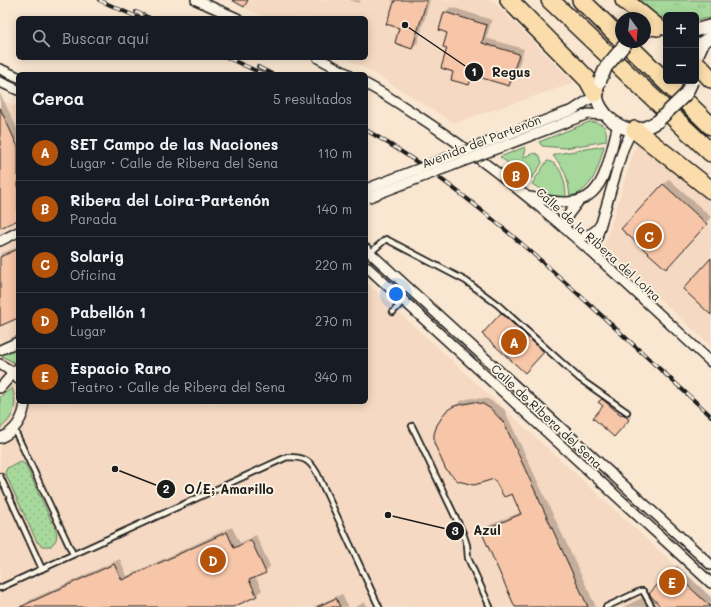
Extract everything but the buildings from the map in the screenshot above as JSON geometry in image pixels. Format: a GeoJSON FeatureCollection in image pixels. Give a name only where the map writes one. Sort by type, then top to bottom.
{"type":"FeatureCollection","features":[{"type":"Feature","properties":{"kind":"highway"},"geometry":{"type":"LineString","coordinates":[[510,0],[597,90]]}},
{"type":"Feature","properties":{"kind":"highway"},"geometry":{"type":"LineString","coordinates":[[550,0],[711,153]]}},
{"type":"Feature","properties":{"kind":"highway"},"geometry":{"type":"LineString","coordinates":[[581,0],[615,32]]}},
{"type":"Feature","properties":{"kind":"highway"},"geometry":{"type":"LineString","coordinates":[[624,0],[656,29]]}},
{"type":"Feature","properties":{"kind":"highway"},"geometry":{"type":"LineString","coordinates":[[632,48],[711,126]]}},
{"type":"Feature","properties":{"kind":"highway"},"geometry":{"type":"LineString","coordinates":[[699,64],[711,79]]}},
{"type":"Feature","properties":{"kind":"highway"},"geometry":{"type":"LineString","coordinates":[[638,129],[711,190]]}},
{"type":"Feature","properties":{"kind":"street"},"geometry":{"type":"LineString","coordinates":[[196,0],[232,16]]}},
{"type":"Feature","properties":{"kind":"street"},"geometry":{"type":"LineString","coordinates":[[699,29],[711,26]]}},
{"type":"Feature","properties":{"kind":"street"},"geometry":{"type":"LineString","coordinates":[[699,55],[703,42],[711,37]]}},
{"type":"Feature","properties":{"kind":"street"},"geometry":{"type":"LineString","coordinates":[[621,48],[606,67],[597,90],[606,115],[612,121],[638,129]]}},
{"type":"Feature","properties":{"kind":"street"},"geometry":{"type":"LineString","coordinates":[[322,60],[344,72]]}},
{"type":"Feature","properties":{"kind":"street"},"geometry":{"type":"LineString","coordinates":[[0,69],[16,76]]}},
{"type":"Feature","properties":{"kind":"street"},"geometry":{"type":"LineString","coordinates":[[0,82],[16,89]]}},
{"type":"Feature","properties":{"kind":"street"},"geometry":{"type":"LineString","coordinates":[[597,257],[595,244],[623,149],[638,129],[658,121],[673,109],[686,94],[691,84]]}},
{"type":"Feature","properties":{"kind":"street","name":"Calle de la Ribera del Loira"},"geometry":{"type":"LineString","coordinates":[[368,85],[454,140],[528,197],[597,257],[711,362]]}},
{"type":"Feature","properties":{"kind":"street","name":"Avenida del Partenón"},"geometry":{"type":"LineString","coordinates":[[562,119],[597,90]]}},
{"type":"Feature","properties":{"kind":"street","name":"Avenida del Partenón"},"geometry":{"type":"LineString","coordinates":[[368,194],[562,119],[588,114],[606,115]]}},
{"type":"Feature","properties":{"kind":"street"},"geometry":{"type":"LineString","coordinates":[[602,220],[599,227],[587,235],[580,236],[567,231],[568,214],[578,202],[591,195],[598,189],[618,124]]}},
{"type":"Feature","properties":{"kind":"street"},"geometry":{"type":"LineString","coordinates":[[528,197],[549,202],[578,202]]}},
{"type":"Feature","properties":{"kind":"street"},"geometry":{"type":"LineString","coordinates":[[0,241],[16,233]]}},
{"type":"Feature","properties":{"kind":"street","name":"Calle de Ribera del Sena"},"geometry":{"type":"LineString","coordinates":[[368,251],[711,565]]}},
{"type":"Feature","properties":{"kind":"street","name":"Calle de Ribera del Sena"},"geometry":{"type":"LineString","coordinates":[[368,268],[711,583]]}},
{"type":"Feature","properties":{"kind":"street"},"geometry":{"type":"LineString","coordinates":[[0,350],[16,343]]}},
{"type":"Feature","properties":{"kind":"street"},"geometry":{"type":"LineString","coordinates":[[0,364],[16,372]]}},
{"type":"Feature","properties":{"kind":"street"},"geometry":{"type":"LineString","coordinates":[[0,388],[16,374]]}},
{"type":"Feature","properties":{"kind":"street"},"geometry":{"type":"LineString","coordinates":[[0,438],[14,430],[22,417],[25,404]]}},
{"type":"Feature","properties":{"kind":"lane"},"geometry":{"type":"LineString","coordinates":[[368,251],[386,239],[466,281],[498,304],[580,379],[627,412]]}},
{"type":"Feature","properties":{"kind":"lane"},"geometry":{"type":"LineString","coordinates":[[393,312],[403,301]]}},
{"type":"Feature","properties":{"kind":"lane"},"geometry":{"type":"LineString","coordinates":[[412,426],[462,533],[467,545],[468,558],[490,607]]}},
{"type":"Feature","properties":{"kind":"lane"},"geometry":{"type":"LineString","coordinates":[[14,430],[73,554]]}},
{"type":"Feature","properties":{"kind":"lane"},"geometry":{"type":"LineString","coordinates":[[0,588],[287,457],[301,457],[312,464],[317,473],[379,607]]}},
{"type":"Feature","properties":{"kind":"lane"},"geometry":{"type":"LineString","coordinates":[[0,476],[42,569]]}},
{"type":"Feature","properties":{"kind":"lane"},"geometry":{"type":"LineString","coordinates":[[606,607],[640,591],[643,591],[652,607]]}},
{"type":"Feature","properties":{"kind":"shaded area"},"geometry":{"type":"Polygon","coordinates":[[[227,0],[492,0],[574,83],[454,123],[350,60],[368,60],[368,16],[263,16],[227,0]]]}},
{"type":"Feature","properties":{"kind":"shaded area"},"geometry":{"type":"Polygon","coordinates":[[[0,99],[16,106],[16,404],[368,404],[368,284],[711,598],[711,607],[0,607],[0,99]]]}},
{"type":"Feature","properties":{"kind":"shaded area"},"geometry":{"type":"Polygon","coordinates":[[[639,144],[711,202],[711,346],[604,248],[633,153],[636,146],[639,144]]]}},
{"type":"Feature","properties":{"kind":"green space"},"geometry":{"type":"Polygon","coordinates":[[[632,0],[711,0],[711,18],[699,20],[699,12],[663,12],[663,18],[656,18],[651,14],[651,12],[648,12],[632,0]]]}},
{"type":"Feature","properties":{"kind":"green space"},"geometry":{"type":"Polygon","coordinates":[[[589,122],[598,123],[604,126],[606,141],[565,148],[542,146],[539,142],[589,122]]]}},
{"type":"Feature","properties":{"kind":"green space"},"geometry":{"type":"Polygon","coordinates":[[[604,146],[597,170],[590,183],[585,189],[570,197],[564,170],[553,156],[604,146]]]}},
{"type":"Feature","properties":{"kind":"green space"},"geometry":{"type":"Polygon","coordinates":[[[525,147],[526,150],[523,157],[535,153],[540,156],[542,163],[533,177],[528,178],[500,157],[525,147]]]}},
{"type":"Feature","properties":{"kind":"green space"},"geometry":{"type":"Polygon","coordinates":[[[547,161],[552,162],[560,170],[564,181],[566,197],[549,195],[532,184],[547,161]]]}},
{"type":"Feature","properties":{"kind":"green space"},"geometry":{"type":"Polygon","coordinates":[[[16,347],[15,363],[0,355],[16,347]]]}},
{"type":"Feature","properties":{"kind":"green space"},"geometry":{"type":"Polygon","coordinates":[[[12,388],[15,399],[14,410],[9,420],[0,428],[0,397],[12,388]]]}},
{"type":"Feature","properties":{"kind":"green space"},"geometry":{"type":"Polygon","coordinates":[[[21,462],[25,464],[57,533],[56,540],[51,546],[42,546],[37,542],[5,473],[7,468],[21,462]]]}},
{"type":"Feature","properties":{"kind":"railway"},"geometry":{"type":"LineString","coordinates":[[99,0],[135,16]]}},
{"type":"Feature","properties":{"kind":"railway"},"geometry":{"type":"LineString","coordinates":[[136,12],[145,16]]}},
{"type":"Feature","properties":{"kind":"railway"},"geometry":{"type":"LineString","coordinates":[[232,60],[259,72]]}},
{"type":"Feature","properties":{"kind":"railway"},"geometry":{"type":"LineString","coordinates":[[258,67],[268,72]]}},
{"type":"Feature","properties":{"kind":"railway"},"geometry":{"type":"LineString","coordinates":[[368,131],[426,168],[482,210],[562,279],[711,416]]}},
{"type":"Feature","properties":{"kind":"place","name":"Regus"},"geometry":{"type":"Point","coordinates":[405,25]}},
{"type":"Feature","properties":{"kind":"place","name":"Ribera del Loira-Partenón"},"geometry":{"type":"Point","coordinates":[516,175]}},
{"type":"Feature","properties":{"kind":"place","name":"Solarig"},"geometry":{"type":"Point","coordinates":[649,236]}},
{"type":"Feature","properties":{"kind":"place","name":"SET Campo de las Naciones"},"geometry":{"type":"Point","coordinates":[514,342]}},
{"type":"Feature","properties":{"kind":"place","name":"O/E; Amarillo"},"geometry":{"type":"Point","coordinates":[115,469]}},
{"type":"Feature","properties":{"kind":"place","name":"Azul"},"geometry":{"type":"Point","coordinates":[388,515]}},
{"type":"Feature","properties":{"kind":"place","name":"Pabellón 1"},"geometry":{"type":"Point","coordinates":[213,560]}},
{"type":"Feature","properties":{"kind":"place","name":"Espacio Raro"},"geometry":{"type":"Point","coordinates":[672,582]}}]}
